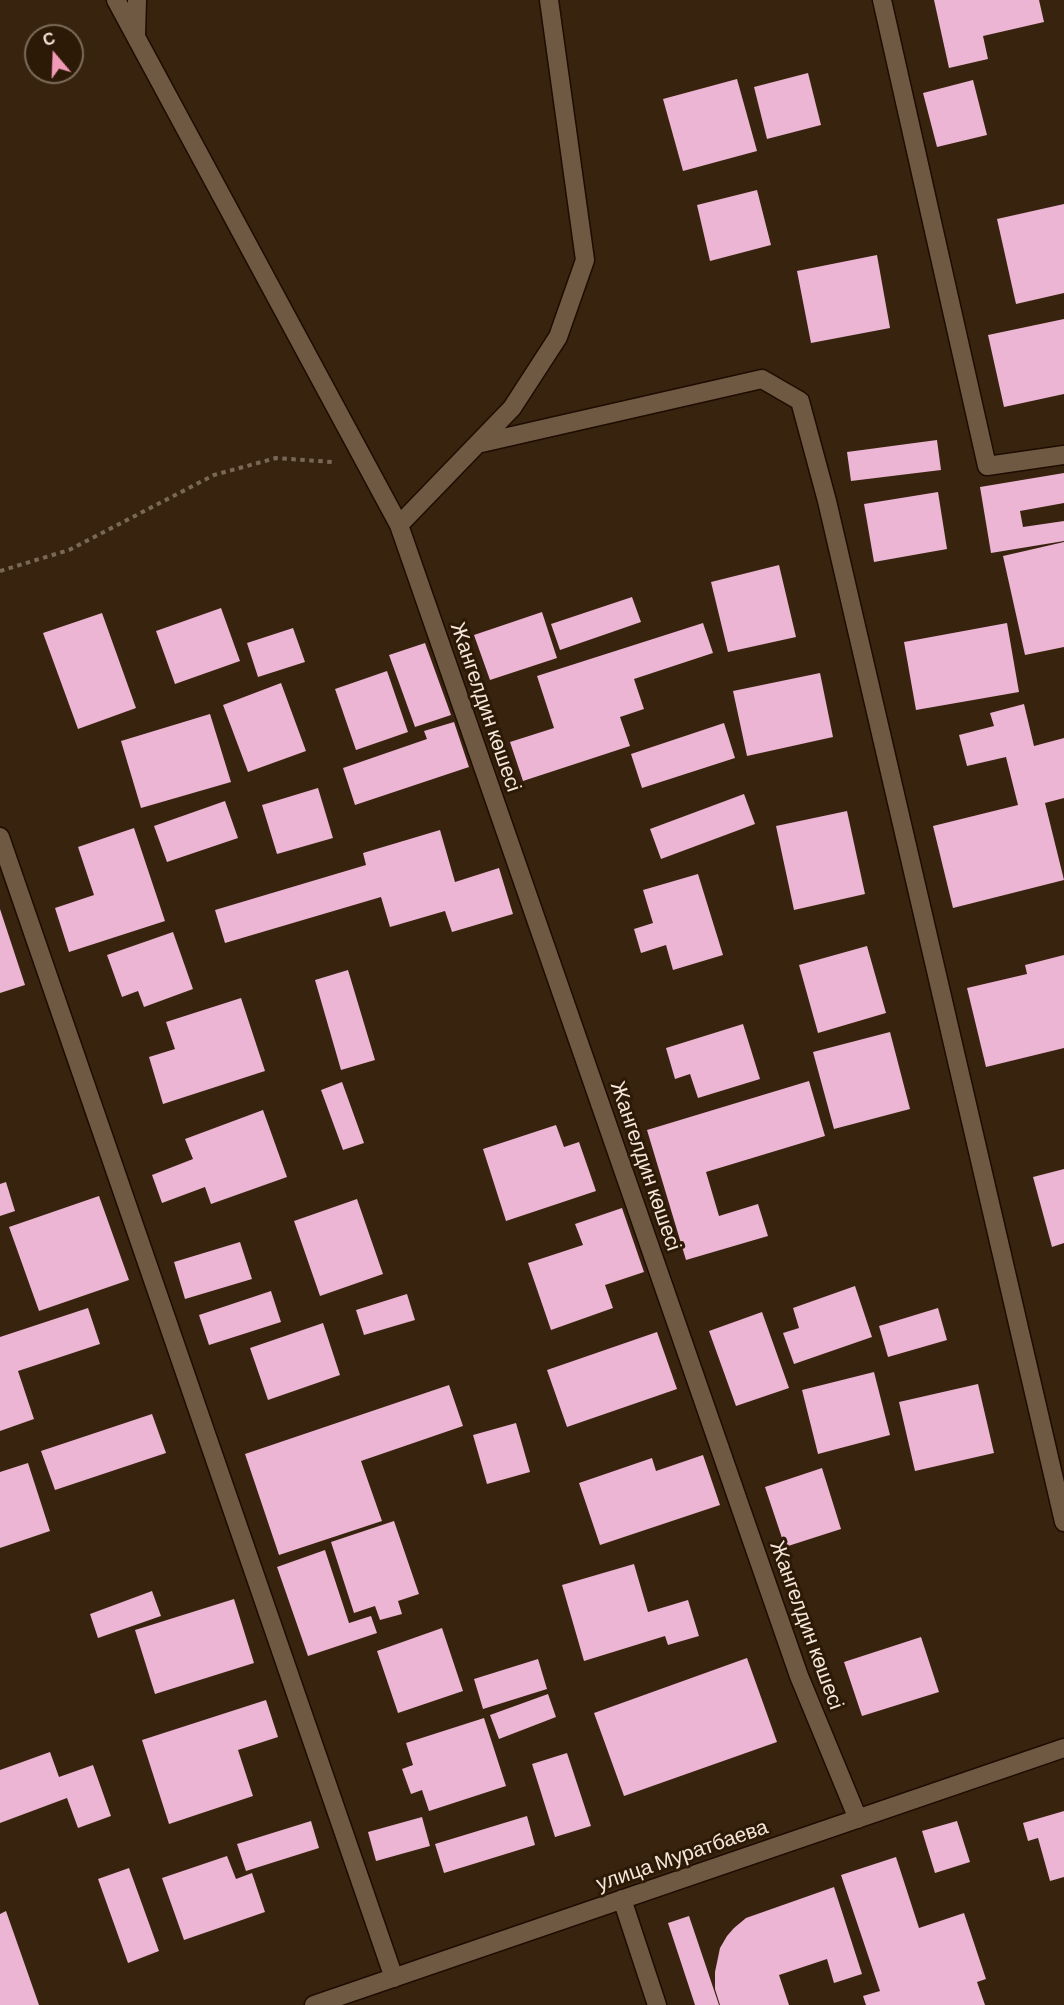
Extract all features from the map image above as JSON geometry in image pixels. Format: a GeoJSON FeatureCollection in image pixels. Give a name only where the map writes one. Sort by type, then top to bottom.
{"type":"FeatureCollection","features":[{"type":"Feature","properties":{"kind":"street","name":"Жангелдин көшесі"},"geometry":{"type":"LineString","coordinates":[[116,0],[399,525],[795,1665],[858,1819]]}},
{"type":"Feature","properties":{"kind":"street"},"geometry":{"type":"LineString","coordinates":[[136,36],[137,0]]}},
{"type":"Feature","properties":{"kind":"street"},"geometry":{"type":"LineString","coordinates":[[399,525],[512,408],[558,338],[585,260],[549,0]]}},
{"type":"Feature","properties":{"kind":"street"},"geometry":{"type":"LineString","coordinates":[[882,0],[987,466],[1064,455]]}},
{"type":"Feature","properties":{"kind":"street"},"geometry":{"type":"LineString","coordinates":[[477,444],[762,379],[800,401],[827,501],[1064,1522]]}},
{"type":"Feature","properties":{"kind":"street"},"geometry":{"type":"LineString","coordinates":[[0,837],[394,1977]]}},
{"type":"Feature","properties":{"kind":"street","name":"улица Муратбаева"},"geometry":{"type":"LineString","coordinates":[[314,2005],[1064,1748]]}},
{"type":"Feature","properties":{"kind":"street"},"geometry":{"type":"LineString","coordinates":[[622,1899],[657,2005]]}},
{"type":"Feature","properties":{"kind":"path"},"geometry":{"type":"LineString","coordinates":[[0,571],[69,550],[214,475],[276,458],[367,465]]}},
{"type":"Feature","properties":{"kind":"building"},"geometry":{"type":"Polygon","coordinates":[[[934,0],[1039,0],[1044,22],[983,36],[988,59],[949,68],[934,0]]]}},
{"type":"Feature","properties":{"kind":"building"},"geometry":{"type":"Polygon","coordinates":[[[808,73],[821,125],[767,139],[754,87],[808,73]]]}},
{"type":"Feature","properties":{"kind":"building"},"geometry":{"type":"Polygon","coordinates":[[[737,79],[757,151],[683,171],[663,99],[737,79]]]}},
{"type":"Feature","properties":{"kind":"building"},"geometry":{"type":"Polygon","coordinates":[[[973,80],[987,135],[937,147],[923,93],[973,80]]]}},
{"type":"Feature","properties":{"kind":"building"},"geometry":{"type":"Polygon","coordinates":[[[757,190],[771,245],[710,261],[697,205],[757,190]]]}},
{"type":"Feature","properties":{"kind":"building"},"geometry":{"type":"Polygon","coordinates":[[[1064,204],[1064,293],[1016,304],[997,219],[1064,204]]]}},
{"type":"Feature","properties":{"kind":"building"},"geometry":{"type":"Polygon","coordinates":[[[877,255],[890,328],[811,343],[797,271],[877,255]]]}},
{"type":"Feature","properties":{"kind":"building"},"geometry":{"type":"Polygon","coordinates":[[[1064,319],[1064,394],[1004,407],[988,335],[1064,319]]]}},
{"type":"Feature","properties":{"kind":"building"},"geometry":{"type":"Polygon","coordinates":[[[937,440],[941,470],[851,481],[847,452],[937,440]]]}},
{"type":"Feature","properties":{"kind":"building"},"geometry":{"type":"Polygon","coordinates":[[[1064,473],[1064,503],[1020,511],[1023,527],[1064,521],[1064,541],[991,553],[980,487],[1064,473]]]}},
{"type":"Feature","properties":{"kind":"building"},"geometry":{"type":"Polygon","coordinates":[[[938,492],[947,549],[874,562],[864,504],[938,492]]]}},
{"type":"Feature","properties":{"kind":"building"},"geometry":{"type":"Polygon","coordinates":[[[1064,542],[1064,647],[1025,655],[1003,556],[1064,542]]]}},
{"type":"Feature","properties":{"kind":"building"},"geometry":{"type":"Polygon","coordinates":[[[779,565],[796,637],[728,652],[711,582],[779,565]]]}},
{"type":"Feature","properties":{"kind":"building"},"geometry":{"type":"Polygon","coordinates":[[[632,597],[641,622],[560,650],[551,624],[632,597]]]}},
{"type":"Feature","properties":{"kind":"building"},"geometry":{"type":"Polygon","coordinates":[[[221,608],[240,661],[175,684],[156,631],[221,608]]]}},
{"type":"Feature","properties":{"kind":"building"},"geometry":{"type":"Polygon","coordinates":[[[542,612],[557,658],[490,680],[474,635],[542,612]]]}},
{"type":"Feature","properties":{"kind":"building"},"geometry":{"type":"Polygon","coordinates":[[[102,613],[136,708],[78,729],[43,633],[102,613]]]}},
{"type":"Feature","properties":{"kind":"building"},"geometry":{"type":"Polygon","coordinates":[[[703,623],[713,653],[634,679],[644,709],[620,717],[630,746],[523,781],[510,742],[554,728],[537,676],[703,623]]]}},
{"type":"Feature","properties":{"kind":"building"},"geometry":{"type":"Polygon","coordinates":[[[1007,623],[1019,692],[916,710],[904,642],[1007,623]]]}},
{"type":"Feature","properties":{"kind":"building"},"geometry":{"type":"Polygon","coordinates":[[[293,628],[305,662],[258,677],[247,643],[293,628]]]}},
{"type":"Feature","properties":{"kind":"building"},"geometry":{"type":"Polygon","coordinates":[[[425,643],[451,715],[415,727],[389,655],[425,643]]]}},
{"type":"Feature","properties":{"kind":"building"},"geometry":{"type":"Polygon","coordinates":[[[387,671],[408,732],[356,750],[335,689],[387,671]]]}},
{"type":"Feature","properties":{"kind":"building"},"geometry":{"type":"Polygon","coordinates":[[[820,673],[833,737],[747,756],[733,691],[820,673]]]}},
{"type":"Feature","properties":{"kind":"building"},"geometry":{"type":"Polygon","coordinates":[[[281,683],[306,751],[248,772],[223,705],[281,683]]]}},
{"type":"Feature","properties":{"kind":"building"},"geometry":{"type":"Polygon","coordinates":[[[1024,704],[1034,746],[1064,738],[1064,798],[1045,803],[1064,880],[953,908],[933,826],[1018,805],[1006,757],[967,766],[959,735],[994,726],[990,713],[1024,704]]]}},
{"type":"Feature","properties":{"kind":"building"},"geometry":{"type":"Polygon","coordinates":[[[210,714],[231,782],[141,808],[121,741],[210,714]]]}},
{"type":"Feature","properties":{"kind":"building"},"geometry":{"type":"Polygon","coordinates":[[[454,722],[469,767],[355,805],[343,768],[427,739],[424,731],[454,722]]]}},
{"type":"Feature","properties":{"kind":"building"},"geometry":{"type":"Polygon","coordinates":[[[724,723],[735,758],[642,788],[631,754],[724,723]]]}},
{"type":"Feature","properties":{"kind":"building"},"geometry":{"type":"Polygon","coordinates":[[[318,788],[333,838],[277,854],[262,805],[318,788]]]}},
{"type":"Feature","properties":{"kind":"building"},"geometry":{"type":"Polygon","coordinates":[[[744,794],[755,824],[661,859],[650,829],[744,794]]]}},
{"type":"Feature","properties":{"kind":"building"},"geometry":{"type":"Polygon","coordinates":[[[225,801],[238,838],[167,862],[154,826],[225,801]]]}},
{"type":"Feature","properties":{"kind":"building"},"geometry":{"type":"Polygon","coordinates":[[[847,811],[865,894],[794,910],[776,826],[847,811]]]}},
{"type":"Feature","properties":{"kind":"building"},"geometry":{"type":"Polygon","coordinates":[[[134,828],[165,921],[69,952],[55,908],[94,895],[78,847],[134,828]]]}},
{"type":"Feature","properties":{"kind":"building"},"geometry":{"type":"Polygon","coordinates":[[[440,830],[455,882],[499,868],[513,914],[452,932],[445,911],[390,927],[381,897],[225,943],[215,910],[366,865],[363,853],[440,830]]]}},
{"type":"Feature","properties":{"kind":"building"},"geometry":{"type":"Polygon","coordinates":[[[698,874],[723,955],[673,970],[666,945],[641,953],[634,929],[653,923],[643,890],[698,874]]]}},
{"type":"Feature","properties":{"kind":"building"},"geometry":{"type":"Polygon","coordinates":[[[0,909],[25,985],[0,993],[0,909]]]}},
{"type":"Feature","properties":{"kind":"building"},"geometry":{"type":"Polygon","coordinates":[[[173,932],[193,989],[144,1007],[138,991],[122,997],[107,955],[173,932]]]}},
{"type":"Feature","properties":{"kind":"building"},"geometry":{"type":"Polygon","coordinates":[[[867,946],[886,1013],[818,1033],[799,965],[867,946]]]}},
{"type":"Feature","properties":{"kind":"building"},"geometry":{"type":"Polygon","coordinates":[[[1064,955],[1064,1048],[986,1067],[967,988],[1027,974],[1025,965],[1064,955]]]}},
{"type":"Feature","properties":{"kind":"building"},"geometry":{"type":"Polygon","coordinates":[[[348,970],[375,1060],[341,1070],[315,980],[348,970]]]}},
{"type":"Feature","properties":{"kind":"building"},"geometry":{"type":"Polygon","coordinates":[[[241,998],[265,1071],[163,1104],[149,1057],[175,1049],[166,1022],[241,998]]]}},
{"type":"Feature","properties":{"kind":"building"},"geometry":{"type":"Polygon","coordinates":[[[743,1024],[760,1079],[698,1098],[690,1074],[675,1079],[666,1048],[743,1024]]]}},
{"type":"Feature","properties":{"kind":"building"},"geometry":{"type":"Polygon","coordinates":[[[890,1032],[910,1109],[834,1129],[813,1052],[890,1032]]]}},
{"type":"Feature","properties":{"kind":"building"},"geometry":{"type":"Polygon","coordinates":[[[809,1081],[825,1136],[706,1172],[719,1216],[758,1204],[768,1236],[686,1260],[647,1130],[809,1081]]]}},
{"type":"Feature","properties":{"kind":"building"},"geometry":{"type":"Polygon","coordinates":[[[342,1082],[364,1143],[343,1150],[321,1090],[342,1082]]]}},
{"type":"Feature","properties":{"kind":"building"},"geometry":{"type":"Polygon","coordinates":[[[263,1110],[287,1177],[211,1204],[205,1187],[162,1203],[152,1175],[193,1159],[185,1139],[263,1110]]]}},
{"type":"Feature","properties":{"kind":"building"},"geometry":{"type":"Polygon","coordinates":[[[556,1125],[564,1147],[579,1142],[596,1191],[506,1221],[483,1149],[556,1125]]]}},
{"type":"Feature","properties":{"kind":"building"},"geometry":{"type":"Polygon","coordinates":[[[1064,1169],[1064,1243],[1052,1247],[1033,1177],[1064,1169]]]}},
{"type":"Feature","properties":{"kind":"building"},"geometry":{"type":"Polygon","coordinates":[[[6,1182],[15,1211],[0,1216],[0,1184],[6,1182]]]}},
{"type":"Feature","properties":{"kind":"building"},"geometry":{"type":"Polygon","coordinates":[[[99,1196],[129,1280],[39,1311],[9,1227],[99,1196]]]}},
{"type":"Feature","properties":{"kind":"building"},"geometry":{"type":"Polygon","coordinates":[[[357,1199],[383,1274],[320,1296],[294,1221],[357,1199]]]}},
{"type":"Feature","properties":{"kind":"building"},"geometry":{"type":"Polygon","coordinates":[[[622,1208],[644,1272],[605,1285],[613,1308],[551,1330],[528,1263],[583,1245],[575,1224],[622,1208]]]}},
{"type":"Feature","properties":{"kind":"building"},"geometry":{"type":"Polygon","coordinates":[[[240,1242],[252,1279],[185,1299],[174,1262],[240,1242]]]}},
{"type":"Feature","properties":{"kind":"building"},"geometry":{"type":"Polygon","coordinates":[[[855,1286],[872,1337],[794,1364],[783,1333],[799,1328],[793,1308],[855,1286]]]}},
{"type":"Feature","properties":{"kind":"building"},"geometry":{"type":"Polygon","coordinates":[[[271,1291],[281,1322],[209,1345],[199,1315],[271,1291]]]}},
{"type":"Feature","properties":{"kind":"building"},"geometry":{"type":"Polygon","coordinates":[[[407,1294],[415,1320],[364,1335],[356,1310],[407,1294]]]}},
{"type":"Feature","properties":{"kind":"building"},"geometry":{"type":"Polygon","coordinates":[[[88,1308],[100,1344],[18,1371],[34,1419],[0,1431],[0,1337],[88,1308]]]}},
{"type":"Feature","properties":{"kind":"building"},"geometry":{"type":"Polygon","coordinates":[[[938,1308],[947,1340],[888,1357],[879,1326],[938,1308]]]}},
{"type":"Feature","properties":{"kind":"building"},"geometry":{"type":"Polygon","coordinates":[[[762,1312],[789,1388],[736,1406],[709,1331],[762,1312]]]}},
{"type":"Feature","properties":{"kind":"building"},"geometry":{"type":"Polygon","coordinates":[[[323,1323],[340,1375],[268,1400],[250,1348],[323,1323]]]}},
{"type":"Feature","properties":{"kind":"building"},"geometry":{"type":"Polygon","coordinates":[[[657,1332],[677,1389],[567,1427],[547,1370],[657,1332]]]}},
{"type":"Feature","properties":{"kind":"building"},"geometry":{"type":"Polygon","coordinates":[[[874,1372],[890,1435],[818,1454],[802,1390],[874,1372]]]}},
{"type":"Feature","properties":{"kind":"building"},"geometry":{"type":"Polygon","coordinates":[[[978,1384],[994,1453],[915,1471],[899,1402],[978,1384]]]}},
{"type":"Feature","properties":{"kind":"building"},"geometry":{"type":"Polygon","coordinates":[[[449,1385],[463,1426],[361,1461],[382,1521],[279,1555],[245,1454],[449,1385]]]}},
{"type":"Feature","properties":{"kind":"building"},"geometry":{"type":"Polygon","coordinates":[[[152,1414],[166,1453],[55,1490],[41,1451],[152,1414]]]}},
{"type":"Feature","properties":{"kind":"building"},"geometry":{"type":"Polygon","coordinates":[[[516,1423],[530,1472],[487,1484],[473,1435],[516,1423]]]}},
{"type":"Feature","properties":{"kind":"building"},"geometry":{"type":"Polygon","coordinates":[[[703,1455],[720,1505],[600,1545],[579,1483],[652,1458],[656,1471],[703,1455]]]}},
{"type":"Feature","properties":{"kind":"building"},"geometry":{"type":"Polygon","coordinates":[[[28,1463],[50,1531],[0,1548],[0,1472],[28,1463]]]}},
{"type":"Feature","properties":{"kind":"building"},"geometry":{"type":"Polygon","coordinates":[[[822,1468],[841,1529],[785,1547],[765,1487],[822,1468]]]}},
{"type":"Feature","properties":{"kind":"building"},"geometry":{"type":"Polygon","coordinates":[[[394,1521],[419,1594],[398,1601],[402,1614],[380,1620],[375,1606],[354,1613],[331,1542],[394,1521]]]}},
{"type":"Feature","properties":{"kind":"building"},"geometry":{"type":"Polygon","coordinates":[[[325,1550],[349,1623],[371,1616],[377,1633],[308,1656],[277,1567],[325,1550]]]}},
{"type":"Feature","properties":{"kind":"building"},"geometry":{"type":"Polygon","coordinates":[[[634,1564],[648,1612],[688,1600],[699,1636],[668,1645],[665,1636],[584,1661],[562,1585],[634,1564]]]}},
{"type":"Feature","properties":{"kind":"building"},"geometry":{"type":"Polygon","coordinates":[[[152,1591],[161,1616],[98,1638],[90,1614],[152,1591]]]}},
{"type":"Feature","properties":{"kind":"building"},"geometry":{"type":"Polygon","coordinates":[[[234,1599],[254,1663],[155,1694],[135,1630],[234,1599]]]}},
{"type":"Feature","properties":{"kind":"building"},"geometry":{"type":"Polygon","coordinates":[[[442,1628],[463,1691],[398,1713],[377,1651],[442,1628]]]}},
{"type":"Feature","properties":{"kind":"building"},"geometry":{"type":"Polygon","coordinates":[[[921,1637],[939,1692],[862,1716],[844,1662],[921,1637]]]}},
{"type":"Feature","properties":{"kind":"building"},"geometry":{"type":"Polygon","coordinates":[[[747,1658],[777,1742],[624,1796],[594,1713],[747,1658]]]}},
{"type":"Feature","properties":{"kind":"building"},"geometry":{"type":"Polygon","coordinates":[[[538,1659],[547,1689],[483,1709],[474,1679],[538,1659]]]}},
{"type":"Feature","properties":{"kind":"building"},"geometry":{"type":"Polygon","coordinates":[[[548,1694],[556,1717],[499,1739],[490,1715],[548,1694]]]}},
{"type":"Feature","properties":{"kind":"building"},"geometry":{"type":"Polygon","coordinates":[[[266,1700],[278,1737],[238,1750],[253,1796],[169,1824],[142,1740],[266,1700]]]}},
{"type":"Feature","properties":{"kind":"building"},"geometry":{"type":"Polygon","coordinates":[[[484,1718],[506,1786],[429,1811],[422,1790],[411,1794],[402,1769],[413,1765],[406,1743],[484,1718]]]}},
{"type":"Feature","properties":{"kind":"building"},"geometry":{"type":"Polygon","coordinates":[[[50,1752],[59,1777],[93,1765],[111,1816],[78,1828],[67,1798],[0,1823],[0,1770],[50,1752]]]}},
{"type":"Feature","properties":{"kind":"building"},"geometry":{"type":"Polygon","coordinates":[[[567,1753],[591,1826],[555,1837],[532,1764],[567,1753]]]}},
{"type":"Feature","properties":{"kind":"building"},"geometry":{"type":"Polygon","coordinates":[[[1064,1811],[1064,1877],[1050,1881],[1038,1838],[1028,1841],[1023,1823],[1064,1811]]]}},
{"type":"Feature","properties":{"kind":"building"},"geometry":{"type":"Polygon","coordinates":[[[527,1816],[535,1845],[444,1873],[435,1844],[527,1816]]]}},
{"type":"Feature","properties":{"kind":"building"},"geometry":{"type":"Polygon","coordinates":[[[422,1817],[430,1846],[376,1861],[368,1832],[422,1817]]]}},
{"type":"Feature","properties":{"kind":"building"},"geometry":{"type":"Polygon","coordinates":[[[311,1821],[319,1848],[246,1871],[237,1844],[311,1821]]]}},
{"type":"Feature","properties":{"kind":"building"},"geometry":{"type":"Polygon","coordinates":[[[957,1821],[970,1862],[935,1873],[922,1831],[957,1821]]]}},
{"type":"Feature","properties":{"kind":"building"},"geometry":{"type":"Polygon","coordinates":[[[227,1856],[236,1879],[252,1873],[265,1912],[184,1940],[162,1878],[227,1856]]]}},
{"type":"Feature","properties":{"kind":"building"},"geometry":{"type":"Polygon","coordinates":[[[896,1857],[919,1928],[964,1913],[986,1979],[977,1982],[985,2005],[866,2005],[863,1996],[880,1991],[841,1875],[896,1857]]]}},
{"type":"Feature","properties":{"kind":"building"},"geometry":{"type":"Polygon","coordinates":[[[129,1868],[159,1951],[128,1963],[98,1879],[129,1868]]]}},
{"type":"Feature","properties":{"kind":"building"},"geometry":{"type":"Polygon","coordinates":[[[834,1887],[862,1974],[834,1983],[827,1959],[779,1975],[789,2005],[720,2005],[715,1989],[715,1972],[720,1948],[734,1928],[746,1918],[834,1887]]]}},
{"type":"Feature","properties":{"kind":"building"},"geometry":{"type":"Polygon","coordinates":[[[6,1911],[39,2005],[0,2005],[0,1914],[6,1911]]]}},
{"type":"Feature","properties":{"kind":"building"},"geometry":{"type":"Polygon","coordinates":[[[689,1916],[719,2005],[695,2005],[668,1923],[689,1916]]]}}]}
